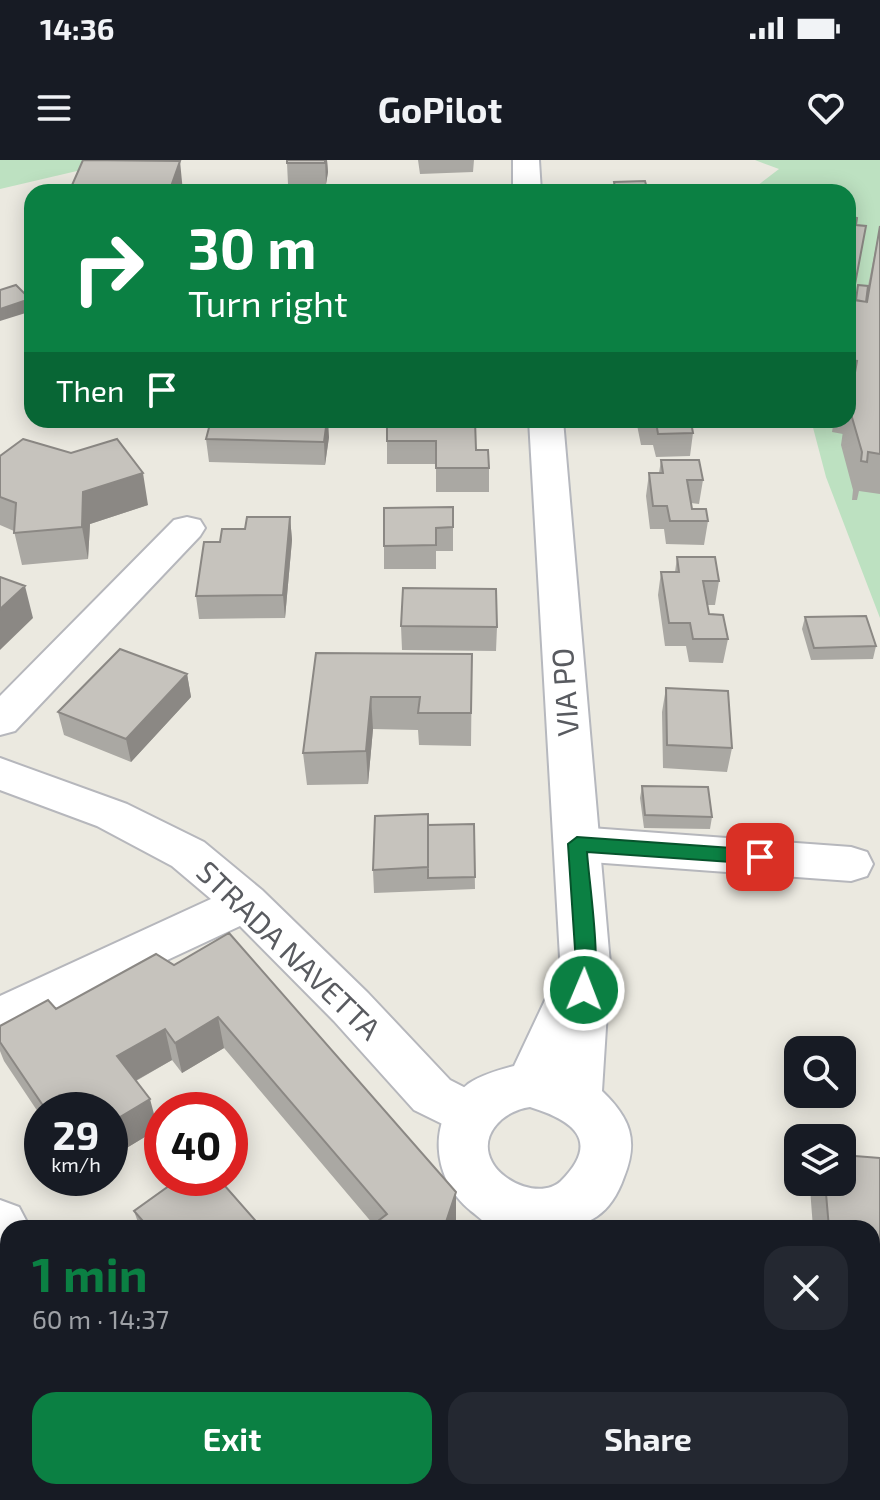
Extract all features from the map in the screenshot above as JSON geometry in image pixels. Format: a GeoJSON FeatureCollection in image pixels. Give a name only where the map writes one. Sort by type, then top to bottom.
{"type":"FeatureCollection","features":[{"type":"Feature","properties":{"kind":"street"},"geometry":{"type":"LineString","coordinates":[[526,160],[527,184]]}},
{"type":"Feature","properties":{"kind":"street","name":"VIA PO"},"geometry":{"type":"LineString","coordinates":[[547,428],[586,964],[553,1091]]}},
{"type":"Feature","properties":{"kind":"street"},"geometry":{"type":"LineString","coordinates":[[0,721],[187,528]]}},
{"type":"Feature","properties":{"kind":"street","name":"STRADA NAVETTA"},"geometry":{"type":"LineString","coordinates":[[0,773],[112,815],[188,854],[246,903],[351,1007],[432,1095],[471,1116]]}},
{"type":"Feature","properties":{"kind":"street"},"geometry":{"type":"LineString","coordinates":[[577,844],[851,864]]}},
{"type":"Feature","properties":{"kind":"street"},"geometry":{"type":"LineString","coordinates":[[0,1018],[246,903]]}},
{"type":"Feature","properties":{"kind":"street"},"geometry":{"type":"LineString","coordinates":[[506,1089],[553,1091],[591,1110],[602,1127],[607,1145],[607,1164],[580,1214],[532,1213],[512,1218],[472,1178],[463,1157],[463,1136],[471,1116],[486,1099],[506,1089]]}},
{"type":"Feature","properties":{"kind":"green space"},"geometry":{"type":"Polygon","coordinates":[[[0,160],[124,160],[0,189],[0,160]]]}},
{"type":"Feature","properties":{"kind":"green space"},"geometry":{"type":"Polygon","coordinates":[[[755,160],[880,160],[880,618],[826,477],[813,428],[856,428],[856,184],[760,184],[779,169],[755,160]]]}},
{"type":"Feature","properties":{"kind":"building"},"geometry":{"type":"Polygon","coordinates":[[[83,160],[180,161],[172,184],[72,184],[83,160]]]}},
{"type":"Feature","properties":{"kind":"building"},"geometry":{"type":"Polygon","coordinates":[[[287,160],[325,160],[325,163],[287,163],[287,160]]]}},
{"type":"Feature","properties":{"kind":"building"},"geometry":{"type":"Polygon","coordinates":[[[645,181],[646,184],[614,184],[645,181]]]}},
{"type":"Feature","properties":{"kind":"building"},"geometry":{"type":"Polygon","coordinates":[[[856,225],[866,226],[856,279],[856,225]]]}},
{"type":"Feature","properties":{"kind":"building"},"geometry":{"type":"Polygon","coordinates":[[[880,226],[880,454],[868,452],[867,462],[861,461],[862,452],[855,428],[856,301],[867,302],[880,226]]]}},
{"type":"Feature","properties":{"kind":"building"},"geometry":{"type":"Polygon","coordinates":[[[16,285],[24,293],[24,301],[0,309],[0,290],[16,285]]]}},
{"type":"Feature","properties":{"kind":"building"},"geometry":{"type":"Polygon","coordinates":[[[858,285],[868,286],[866,302],[856,300],[858,285]]]}},
{"type":"Feature","properties":{"kind":"building"},"geometry":{"type":"Polygon","coordinates":[[[209,428],[326,428],[324,442],[206,439],[209,428]]]}},
{"type":"Feature","properties":{"kind":"building"},"geometry":{"type":"Polygon","coordinates":[[[387,428],[475,428],[476,450],[488,450],[489,468],[436,468],[436,441],[387,441],[387,428]]]}},
{"type":"Feature","properties":{"kind":"building"},"geometry":{"type":"Polygon","coordinates":[[[657,428],[692,428],[693,433],[658,434],[657,428]]]}},
{"type":"Feature","properties":{"kind":"building"},"geometry":{"type":"Polygon","coordinates":[[[23,439],[71,453],[117,439],[143,473],[83,492],[82,527],[14,533],[16,503],[0,497],[0,456],[23,439]]]}},
{"type":"Feature","properties":{"kind":"building"},"geometry":{"type":"Polygon","coordinates":[[[661,460],[699,460],[703,480],[687,480],[692,509],[706,509],[708,521],[670,521],[667,506],[653,506],[649,473],[663,473],[661,460]]]}},
{"type":"Feature","properties":{"kind":"building"},"geometry":{"type":"Polygon","coordinates":[[[453,507],[453,527],[436,528],[436,545],[384,546],[384,508],[453,507]]]}},
{"type":"Feature","properties":{"kind":"building"},"geometry":{"type":"Polygon","coordinates":[[[247,517],[290,517],[283,595],[196,596],[204,542],[220,542],[222,529],[245,529],[247,517]]]}},
{"type":"Feature","properties":{"kind":"building"},"geometry":{"type":"Polygon","coordinates":[[[677,557],[715,557],[719,581],[703,581],[709,614],[723,615],[728,639],[693,639],[690,623],[669,623],[661,572],[679,572],[677,557]]]}},
{"type":"Feature","properties":{"kind":"building"},"geometry":{"type":"Polygon","coordinates":[[[0,577],[25,586],[0,609],[0,577]]]}},
{"type":"Feature","properties":{"kind":"building"},"geometry":{"type":"Polygon","coordinates":[[[403,588],[496,589],[497,627],[401,626],[403,588]]]}},
{"type":"Feature","properties":{"kind":"building"},"geometry":{"type":"Polygon","coordinates":[[[866,616],[876,646],[814,648],[805,617],[866,616]]]}},
{"type":"Feature","properties":{"kind":"building"},"geometry":{"type":"Polygon","coordinates":[[[120,649],[187,674],[126,739],[58,712],[120,649]]]}},
{"type":"Feature","properties":{"kind":"building"},"geometry":{"type":"Polygon","coordinates":[[[316,653],[472,654],[471,713],[418,713],[420,697],[371,697],[366,751],[303,753],[316,653]]]}},
{"type":"Feature","properties":{"kind":"building"},"geometry":{"type":"Polygon","coordinates":[[[666,688],[728,691],[732,748],[667,745],[666,688]]]}},
{"type":"Feature","properties":{"kind":"building"},"geometry":{"type":"Polygon","coordinates":[[[642,786],[708,787],[712,817],[645,815],[642,786]]]}},
{"type":"Feature","properties":{"kind":"building"},"geometry":{"type":"Polygon","coordinates":[[[428,814],[428,867],[373,870],[375,816],[428,814]]]}},
{"type":"Feature","properties":{"kind":"building"},"geometry":{"type":"Polygon","coordinates":[[[474,824],[475,877],[428,878],[428,825],[474,824]]]}},
{"type":"Feature","properties":{"kind":"building"},"geometry":{"type":"Polygon","coordinates":[[[229,933],[456,1192],[447,1220],[379,1220],[387,1214],[218,1017],[175,1043],[165,1029],[117,1056],[145,1092],[144,1103],[128,1112],[128,1092],[34,1092],[0,1042],[0,1026],[48,1000],[56,1009],[156,954],[174,965],[229,933]]]}},
{"type":"Feature","properties":{"kind":"building"},"geometry":{"type":"Polygon","coordinates":[[[856,1156],[880,1158],[880,1220],[828,1220],[826,1196],[856,1196],[856,1156]]]}},
{"type":"Feature","properties":{"kind":"building"},"geometry":{"type":"Polygon","coordinates":[[[155,1196],[234,1196],[255,1220],[142,1220],[134,1211],[155,1196]]]}},
{"type":"Feature","properties":{"kind":"route"},"geometry":{"type":"LineString","coordinates":[[584,990],[586,964],[577,844],[760,857]]}}]}
